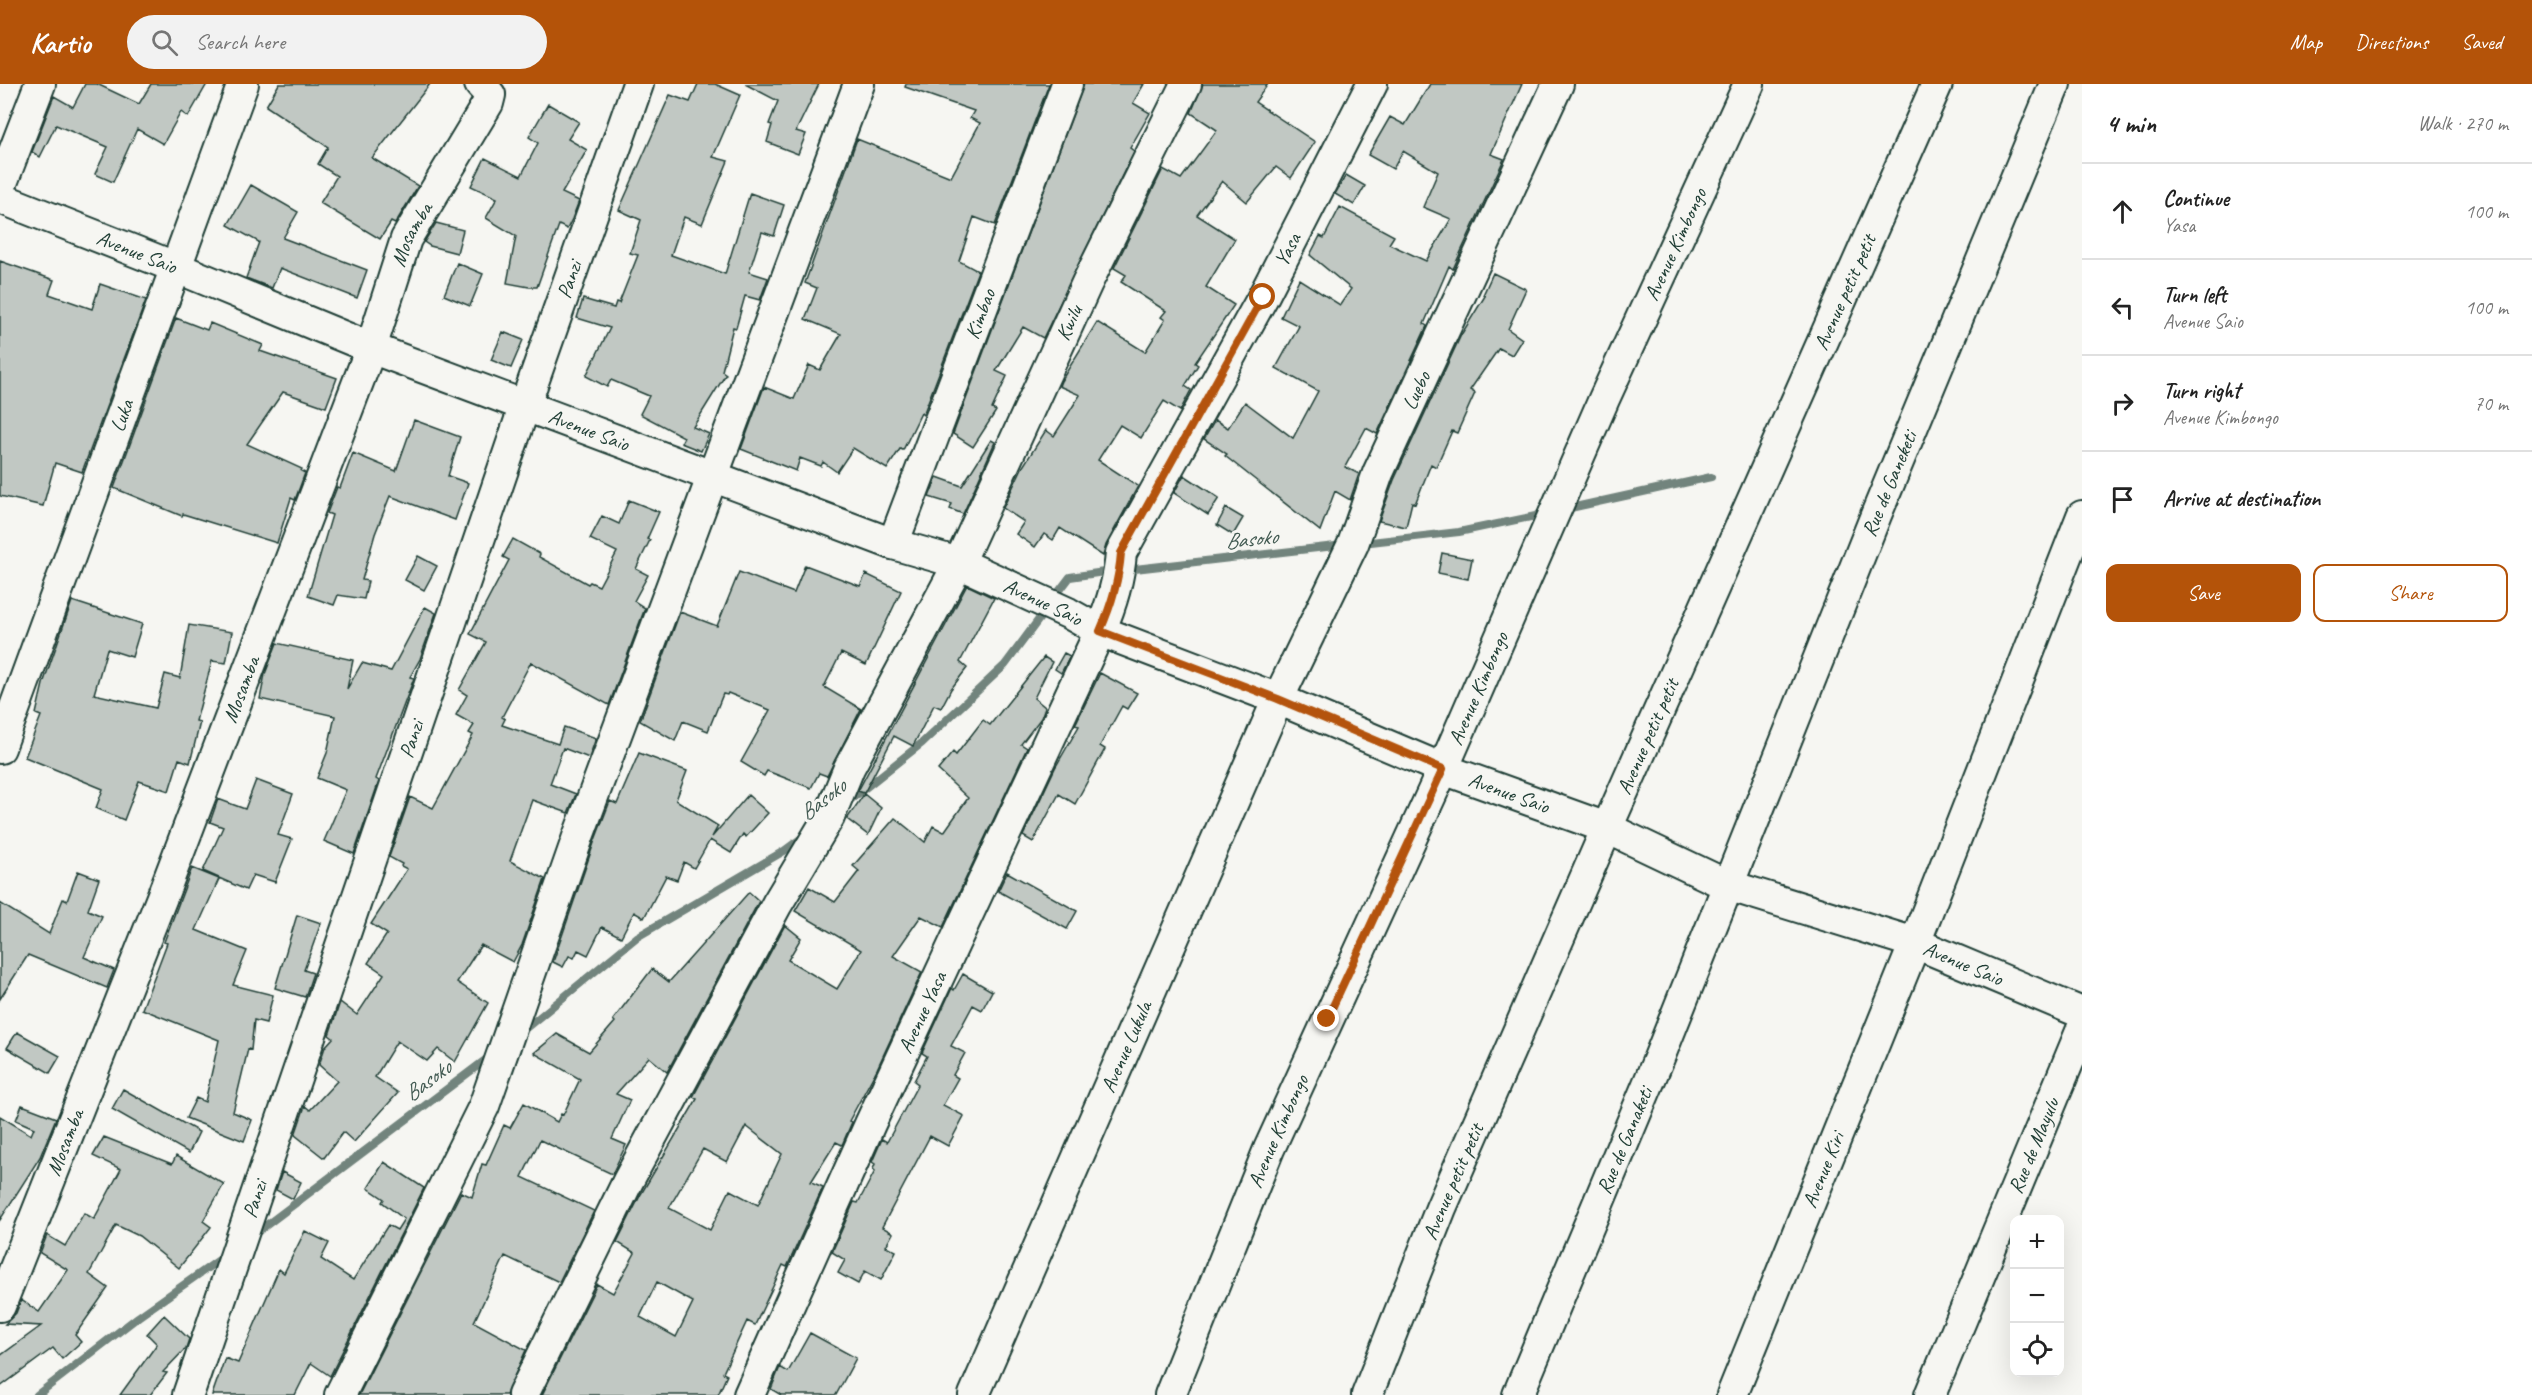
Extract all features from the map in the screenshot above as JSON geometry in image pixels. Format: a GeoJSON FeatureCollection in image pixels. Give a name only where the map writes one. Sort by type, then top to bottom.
{"type":"FeatureCollection","features":[{"type":"Feature","properties":{"kind":"street"},"geometry":{"type":"LineString","coordinates":[[0,188],[40,84]]}},
{"type":"Feature","properties":{"kind":"street","name":"Luka"},"geometry":{"type":"LineString","coordinates":[[0,748],[243,84]]}},
{"type":"Feature","properties":{"kind":"street","name":"Mosamba"},"geometry":{"type":"LineString","coordinates":[[0,1306],[162,897],[371,348],[406,239],[488,103],[490,95],[480,84]]}},
{"type":"Feature","properties":{"kind":"street","name":"Panzi"},"geometry":{"type":"LineString","coordinates":[[189,1395],[525,405],[638,84]]}},
{"type":"Feature","properties":{"kind":"street"},"geometry":{"type":"LineString","coordinates":[[340,1395],[484,1106],[579,834],[859,84]]}},
{"type":"Feature","properties":{"kind":"street","name":"Kimbao"},"geometry":{"type":"LineString","coordinates":[[893,544],[1067,84]]}},
{"type":"Feature","properties":{"kind":"street","name":"Kwilu"},"geometry":{"type":"LineString","coordinates":[[524,1395],[628,1181],[777,904],[829,817],[849,768],[959,563],[1087,283],[1186,84]]}},
{"type":"Feature","properties":{"kind":"street","name":"Yasa"},"geometry":{"type":"LineString","coordinates":[[1105,620],[1120,570],[1121,553],[1263,297],[1372,84]]}},
{"type":"Feature","properties":{"kind":"street","name":"Luebo"},"geometry":{"type":"LineString","coordinates":[[1278,699],[1353,544],[1378,473],[1558,84]]}},
{"type":"Feature","properties":{"kind":"street","name":"Avenue Kimbongo"},"geometry":{"type":"LineString","coordinates":[[1170,1395],[1269,1149],[1443,769],[1604,399],[1749,84]]}},
{"type":"Feature","properties":{"kind":"street","name":"Avenue petit petit"},"geometry":{"type":"LineString","coordinates":[[1367,1395],[1441,1208],[1606,828],[1937,84]]}},
{"type":"Feature","properties":{"kind":"street","name":"Rue de Ganeketi"},"geometry":{"type":"LineString","coordinates":[[1727,885],[1881,504],[2055,84]]}},
{"type":"Feature","properties":{"kind":"street","name":"Avenue Saio"},"geometry":{"type":"LineString","coordinates":[[0,198],[371,348],[893,544],[959,563],[1068,613],[1105,620],[1278,699],[1443,769],[1606,828],[1727,885],[1915,943],[2082,1013]]}},
{"type":"Feature","properties":{"kind":"street","name":"Avenue Kiri"},"geometry":{"type":"LineString","coordinates":[[1732,1395],[1915,943],[2082,516]]}},
{"type":"Feature","properties":{"kind":"street","name":"Avenue Yasa"},"geometry":{"type":"LineString","coordinates":[[748,1395],[870,1124],[1105,620]]}},
{"type":"Feature","properties":{"kind":"street","name":"Avenue Lukula"},"geometry":{"type":"LineString","coordinates":[[975,1395],[1278,699]]}},
{"type":"Feature","properties":{"kind":"street","name":"Rue de Ganaketi"},"geometry":{"type":"LineString","coordinates":[[1518,1395],[1659,1058],[1727,885]]}},
{"type":"Feature","properties":{"kind":"street","name":"Rue de Mayulu"},"geometry":{"type":"LineString","coordinates":[[1930,1395],[2082,1029]]}},
{"type":"Feature","properties":{"kind":"building"},"geometry":{"type":"Polygon","coordinates":[[[85,84],[97,84],[139,104],[151,84],[207,84],[188,117],[181,112],[163,144],[137,129],[113,182],[95,174],[108,147],[56,125],[40,157],[32,152],[54,96],[73,107],[85,84]]]}},
{"type":"Feature","properties":{"kind":"building"},"geometry":{"type":"Polygon","coordinates":[[[279,84],[430,84],[372,158],[418,186],[395,224],[391,222],[380,239],[320,203],[337,176],[318,164],[328,147],[266,106],[279,84]]]}},
{"type":"Feature","properties":{"kind":"building"},"geometry":{"type":"Polygon","coordinates":[[[698,84],[715,84],[740,95],[713,157],[728,161],[702,224],[684,217],[671,255],[725,274],[750,193],[784,205],[774,236],[762,232],[749,272],[768,278],[760,300],[745,296],[736,328],[733,327],[722,371],[726,374],[693,427],[709,434],[701,451],[681,443],[684,437],[640,414],[649,396],[611,380],[607,387],[586,376],[610,328],[577,318],[583,299],[614,308],[616,302],[619,303],[638,255],[630,253],[641,220],[619,210],[670,95],[690,102],[698,84]]]}},
{"type":"Feature","properties":{"kind":"building"},"geometry":{"type":"Polygon","coordinates":[[[745,84],[819,84],[796,131],[806,134],[798,154],[767,142],[772,125],[769,124],[778,101],[745,84]]]}},
{"type":"Feature","properties":{"kind":"building"},"geometry":{"type":"Polygon","coordinates":[[[906,84],[1049,84],[995,225],[974,217],[959,261],[978,271],[923,415],[921,413],[903,450],[900,449],[887,469],[853,448],[837,472],[823,462],[821,466],[800,458],[796,471],[741,449],[764,387],[794,399],[809,365],[820,370],[841,334],[805,319],[817,288],[805,283],[857,139],[951,177],[980,123],[970,118],[974,111],[905,87],[906,84]]]}},
{"type":"Feature","properties":{"kind":"building"},"geometry":{"type":"Polygon","coordinates":[[[1084,84],[1144,84],[1133,103],[1150,113],[1130,148],[1134,151],[1043,338],[1023,327],[996,371],[1007,376],[992,409],[996,411],[973,447],[953,434],[1084,84]]]}},
{"type":"Feature","properties":{"kind":"building"},"geometry":{"type":"Polygon","coordinates":[[[1203,84],[1268,84],[1255,102],[1315,142],[1291,178],[1276,167],[1247,202],[1222,181],[1197,215],[1235,239],[1206,287],[1234,305],[1195,363],[1198,365],[1185,386],[1191,390],[1180,411],[1164,401],[1141,438],[1120,425],[1098,460],[1138,486],[1106,545],[1103,556],[1060,528],[1053,540],[1044,534],[1035,547],[1016,534],[1024,522],[1003,508],[1022,468],[1046,430],[1054,436],[1080,395],[1059,386],[1061,381],[1097,322],[1145,352],[1165,320],[1161,317],[1166,311],[1121,282],[1126,275],[1114,268],[1163,169],[1181,179],[1217,130],[1191,113],[1203,84]]]}},
{"type":"Feature","properties":{"kind":"building"},"geometry":{"type":"Polygon","coordinates":[[[1430,84],[1522,84],[1491,154],[1504,159],[1453,269],[1449,266],[1424,324],[1427,326],[1377,434],[1366,428],[1345,467],[1359,474],[1350,500],[1335,491],[1320,531],[1225,456],[1227,454],[1204,439],[1215,420],[1228,428],[1245,402],[1293,438],[1318,391],[1276,368],[1299,326],[1281,317],[1299,279],[1340,305],[1351,289],[1310,255],[1320,236],[1324,238],[1340,207],[1394,236],[1389,244],[1426,261],[1451,219],[1423,207],[1438,172],[1403,151],[1393,169],[1368,155],[1390,117],[1405,125],[1430,84]]]}},
{"type":"Feature","properties":{"kind":"building"},"geometry":{"type":"Polygon","coordinates":[[[548,104],[579,122],[568,139],[587,150],[562,193],[579,201],[572,219],[567,229],[559,225],[537,287],[529,287],[507,283],[516,236],[486,218],[497,198],[471,186],[485,158],[521,176],[538,143],[529,137],[548,104]]]}},
{"type":"Feature","properties":{"kind":"building"},"geometry":{"type":"Polygon","coordinates":[[[1346,175],[1365,186],[1354,205],[1335,194],[1346,175]]]}},
{"type":"Feature","properties":{"kind":"building"},"geometry":{"type":"Polygon","coordinates":[[[251,185],[298,212],[283,238],[367,270],[357,298],[280,268],[272,288],[246,278],[259,242],[228,225],[251,185]]]}},
{"type":"Feature","properties":{"kind":"building"},"geometry":{"type":"Polygon","coordinates":[[[436,223],[463,230],[457,253],[430,246],[424,242],[436,223]]]}},
{"type":"Feature","properties":{"kind":"building"},"geometry":{"type":"Polygon","coordinates":[[[0,261],[54,280],[49,294],[92,309],[100,284],[146,300],[82,472],[55,463],[43,506],[0,496],[0,261]]]}},
{"type":"Feature","properties":{"kind":"building"},"geometry":{"type":"Polygon","coordinates":[[[457,263],[483,274],[470,306],[444,295],[457,263]]]}},
{"type":"Feature","properties":{"kind":"building"},"geometry":{"type":"Polygon","coordinates":[[[1493,273],[1526,289],[1508,329],[1522,339],[1512,355],[1499,348],[1470,390],[1475,393],[1457,433],[1452,431],[1436,467],[1431,464],[1415,504],[1412,502],[1406,527],[1379,521],[1394,480],[1461,335],[1485,296],[1483,295],[1493,273]]]}},
{"type":"Feature","properties":{"kind":"building"},"geometry":{"type":"Polygon","coordinates":[[[176,318],[207,330],[210,323],[263,345],[260,351],[337,378],[326,407],[283,392],[247,444],[302,469],[301,471],[305,473],[295,500],[291,498],[277,543],[183,514],[182,516],[114,488],[176,318]]]}},
{"type":"Feature","properties":{"kind":"building"},"geometry":{"type":"Polygon","coordinates":[[[503,332],[523,340],[511,368],[491,360],[503,332]]]}},
{"type":"Feature","properties":{"kind":"building"},"geometry":{"type":"Polygon","coordinates":[[[414,420],[460,437],[448,476],[468,483],[455,520],[390,496],[375,534],[362,580],[368,581],[364,599],[338,595],[334,605],[308,596],[332,515],[327,513],[337,487],[340,488],[353,453],[396,471],[414,420]]]}},
{"type":"Feature","properties":{"kind":"building"},"geometry":{"type":"Polygon","coordinates":[[[991,440],[995,442],[963,514],[950,509],[952,504],[929,497],[937,477],[962,486],[991,440]]]}},
{"type":"Feature","properties":{"kind":"building"},"geometry":{"type":"Polygon","coordinates":[[[1184,475],[1219,498],[1208,515],[1174,493],[1184,475]]]}},
{"type":"Feature","properties":{"kind":"building"},"geometry":{"type":"Polygon","coordinates":[[[629,500],[659,512],[647,539],[650,540],[636,569],[648,575],[634,601],[645,608],[609,705],[531,662],[502,717],[505,719],[502,725],[558,744],[564,727],[596,738],[589,758],[563,748],[550,784],[576,794],[568,813],[532,800],[510,861],[545,879],[522,945],[513,962],[481,945],[457,982],[488,1003],[455,1062],[438,1049],[427,1061],[397,1041],[375,1077],[398,1093],[354,1142],[343,1132],[324,1158],[295,1135],[305,1106],[310,1110],[337,1081],[319,1065],[325,1047],[333,1038],[329,1035],[340,1002],[357,1015],[384,974],[368,963],[387,934],[371,924],[407,869],[389,857],[410,797],[433,808],[473,735],[469,733],[474,725],[456,715],[467,695],[459,690],[486,642],[470,634],[509,560],[503,557],[513,539],[540,554],[539,557],[588,584],[590,582],[599,586],[617,552],[590,539],[602,516],[619,524],[629,500]]]}},
{"type":"Feature","properties":{"kind":"building"},"geometry":{"type":"Polygon","coordinates":[[[1226,508],[1243,518],[1233,535],[1217,525],[1226,508]]]}},
{"type":"Feature","properties":{"kind":"building"},"geometry":{"type":"Polygon","coordinates":[[[1442,553],[1472,559],[1468,579],[1438,573],[1442,553]]]}},
{"type":"Feature","properties":{"kind":"building"},"geometry":{"type":"Polygon","coordinates":[[[418,556],[437,566],[424,590],[405,580],[418,556]]]}},
{"type":"Feature","properties":{"kind":"building"},"geometry":{"type":"Polygon","coordinates":[[[805,565],[860,586],[866,574],[901,591],[866,665],[841,653],[824,687],[861,709],[827,776],[819,773],[811,788],[767,771],[764,776],[741,762],[770,710],[728,693],[723,694],[708,731],[683,721],[675,741],[640,721],[680,612],[717,626],[739,572],[794,593],[805,565]]]}},
{"type":"Feature","properties":{"kind":"building"},"geometry":{"type":"Polygon","coordinates":[[[967,585],[994,598],[960,662],[967,668],[951,689],[941,708],[934,705],[913,746],[894,736],[864,793],[858,791],[967,585]]]}},
{"type":"Feature","properties":{"kind":"building"},"geometry":{"type":"Polygon","coordinates":[[[72,601],[142,624],[132,657],[107,649],[94,694],[156,708],[165,674],[180,678],[189,625],[232,632],[226,663],[212,661],[196,721],[200,722],[190,763],[179,759],[169,791],[139,781],[124,820],[96,808],[103,789],[25,757],[41,716],[36,714],[43,684],[72,601]]]}},
{"type":"Feature","properties":{"kind":"building"},"geometry":{"type":"Polygon","coordinates":[[[425,607],[436,613],[420,659],[410,677],[414,678],[376,779],[379,781],[354,854],[324,841],[346,790],[317,778],[327,753],[335,716],[260,699],[265,674],[277,643],[353,660],[347,689],[362,663],[391,671],[425,607]]]}},
{"type":"Feature","properties":{"kind":"building"},"geometry":{"type":"Polygon","coordinates":[[[1064,653],[1070,656],[1061,673],[1055,669],[1064,653]]]}},
{"type":"Feature","properties":{"kind":"building"},"geometry":{"type":"Polygon","coordinates":[[[1044,657],[1052,662],[1034,698],[1045,707],[1041,718],[1021,744],[1027,748],[943,927],[921,916],[893,956],[922,972],[877,1069],[849,1121],[852,1122],[842,1145],[836,1142],[811,1182],[823,1187],[787,1267],[783,1265],[755,1325],[747,1321],[723,1373],[727,1375],[718,1395],[542,1395],[597,1284],[613,1293],[635,1253],[617,1242],[641,1194],[697,1099],[693,1097],[785,925],[801,938],[788,960],[837,989],[861,950],[795,911],[809,887],[835,902],[859,871],[853,866],[895,818],[925,842],[933,826],[944,832],[968,798],[938,770],[953,752],[956,755],[983,720],[990,725],[1044,657]],[[746,1126],[727,1162],[703,1149],[669,1208],[710,1230],[730,1190],[758,1205],[782,1154],[746,1126]],[[657,1282],[640,1317],[676,1337],[693,1302],[657,1282]]]}},
{"type":"Feature","properties":{"kind":"building"},"geometry":{"type":"Polygon","coordinates":[[[1100,673],[1137,693],[1127,709],[1122,706],[1100,746],[1105,749],[1075,804],[1059,794],[1033,842],[1023,836],[1055,768],[1079,726],[1075,725],[1100,673]]]}},
{"type":"Feature","properties":{"kind":"building"},"geometry":{"type":"Polygon","coordinates":[[[639,753],[687,771],[676,800],[718,826],[712,837],[748,795],[768,813],[746,837],[743,834],[731,853],[710,840],[694,868],[684,862],[677,880],[666,876],[644,918],[634,912],[621,937],[602,927],[588,955],[578,950],[574,958],[569,956],[563,967],[553,962],[595,840],[610,801],[617,804],[639,753]]]}},
{"type":"Feature","properties":{"kind":"building"},"geometry":{"type":"Polygon","coordinates":[[[256,780],[293,794],[278,835],[292,839],[275,882],[253,875],[246,890],[203,871],[223,827],[210,822],[218,799],[245,809],[256,780]]]}},
{"type":"Feature","properties":{"kind":"building"},"geometry":{"type":"Polygon","coordinates":[[[864,794],[881,808],[868,835],[847,819],[864,794]]]}},
{"type":"Feature","properties":{"kind":"building"},"geometry":{"type":"Polygon","coordinates":[[[192,868],[219,879],[196,930],[247,951],[233,985],[273,995],[266,1023],[254,1020],[251,1050],[248,1049],[233,1112],[252,1120],[244,1141],[186,1118],[196,1098],[205,1102],[219,1040],[142,1009],[192,868]]]}},
{"type":"Feature","properties":{"kind":"building"},"geometry":{"type":"Polygon","coordinates":[[[78,871],[99,879],[88,910],[102,916],[84,957],[114,970],[107,988],[28,955],[0,999],[0,903],[49,934],[63,899],[67,901],[78,871]]]}},
{"type":"Feature","properties":{"kind":"building"},"geometry":{"type":"Polygon","coordinates":[[[1007,872],[1077,911],[1067,929],[998,891],[1007,872]]]}},
{"type":"Feature","properties":{"kind":"building"},"geometry":{"type":"Polygon","coordinates":[[[749,892],[759,901],[667,1072],[649,1057],[616,1094],[630,1100],[612,1139],[626,1145],[612,1174],[540,1140],[522,1177],[594,1211],[559,1282],[505,1256],[474,1322],[526,1350],[506,1395],[359,1395],[461,1192],[472,1197],[482,1164],[486,1165],[504,1125],[510,1128],[524,1103],[557,1122],[561,1114],[563,1115],[580,1079],[534,1053],[557,1034],[589,1052],[615,1022],[613,1020],[652,969],[669,982],[749,892]]]}},
{"type":"Feature","properties":{"kind":"building"},"geometry":{"type":"Polygon","coordinates":[[[297,915],[321,923],[304,970],[313,973],[305,997],[275,988],[297,915]]]}},
{"type":"Feature","properties":{"kind":"building"},"geometry":{"type":"Polygon","coordinates":[[[963,974],[992,991],[982,1010],[973,1005],[951,1046],[965,1053],[953,1075],[958,1078],[943,1105],[964,1116],[948,1146],[930,1136],[882,1227],[893,1233],[886,1246],[896,1251],[881,1280],[865,1271],[858,1284],[838,1273],[845,1260],[832,1252],[854,1202],[858,1203],[875,1171],[873,1169],[875,1164],[872,1162],[882,1139],[887,1142],[918,1084],[914,1081],[927,1056],[922,1053],[952,988],[954,990],[963,974]]]}},
{"type":"Feature","properties":{"kind":"building"},"geometry":{"type":"Polygon","coordinates":[[[17,1032],[60,1056],[50,1073],[7,1048],[17,1032]]]}},
{"type":"Feature","properties":{"kind":"building"},"geometry":{"type":"Polygon","coordinates":[[[123,1089],[199,1132],[189,1153],[112,1109],[123,1089]]]}},
{"type":"Feature","properties":{"kind":"building"},"geometry":{"type":"Polygon","coordinates":[[[22,1105],[56,1118],[40,1157],[0,1220],[0,1116],[31,1135],[34,1128],[16,1120],[22,1105]]]}},
{"type":"Feature","properties":{"kind":"building"},"geometry":{"type":"Polygon","coordinates":[[[104,1137],[172,1164],[176,1156],[224,1184],[203,1221],[211,1227],[179,1268],[139,1236],[116,1225],[89,1274],[108,1288],[75,1335],[81,1342],[62,1359],[53,1348],[0,1387],[0,1356],[41,1326],[5,1324],[16,1313],[21,1300],[39,1312],[68,1270],[40,1253],[47,1235],[65,1246],[84,1213],[94,1219],[121,1169],[93,1156],[104,1137]]]}},
{"type":"Feature","properties":{"kind":"building"},"geometry":{"type":"Polygon","coordinates":[[[384,1162],[424,1188],[330,1376],[311,1363],[295,1395],[212,1395],[225,1358],[238,1363],[279,1269],[284,1273],[305,1231],[329,1243],[321,1259],[353,1280],[388,1225],[397,1230],[404,1219],[382,1202],[384,1199],[368,1188],[384,1162]]]}},
{"type":"Feature","properties":{"kind":"building"},"geometry":{"type":"Polygon","coordinates":[[[282,1172],[301,1182],[293,1199],[276,1190],[282,1172]]]}},
{"type":"Feature","properties":{"kind":"building"},"geometry":{"type":"Polygon","coordinates":[[[164,1315],[189,1339],[186,1348],[163,1372],[167,1373],[150,1395],[120,1395],[157,1344],[147,1334],[164,1315]]]}},
{"type":"Feature","properties":{"kind":"building"},"geometry":{"type":"Polygon","coordinates":[[[810,1333],[856,1358],[836,1395],[781,1395],[771,1389],[780,1367],[788,1372],[810,1333]]]}},
{"type":"Feature","properties":{"kind":"waterway","name":"Basoko"},"geometry":{"type":"LineString","coordinates":[[1566,509],[1711,477]]}},
{"type":"Feature","properties":{"kind":"waterway","name":"Basoko"},"geometry":{"type":"LineString","coordinates":[[1362,543],[1459,532],[1545,514]]}},
{"type":"Feature","properties":{"kind":"waterway","name":"Basoko"},"geometry":{"type":"LineString","coordinates":[[1126,570],[1344,545]]}},
{"type":"Feature","properties":{"kind":"waterway","name":"Basoko"},"geometry":{"type":"LineString","coordinates":[[1054,598],[1070,577],[1111,571]]}},
{"type":"Feature","properties":{"kind":"waterway","name":"Basoko"},"geometry":{"type":"LineString","coordinates":[[845,804],[922,743],[1005,665],[1045,611]]}},
{"type":"Feature","properties":{"kind":"waterway","name":"Basoko"},"geometry":{"type":"LineString","coordinates":[[520,1033],[637,937],[784,851],[803,837]]}},
{"type":"Feature","properties":{"kind":"waterway","name":"Basoko"},"geometry":{"type":"LineString","coordinates":[[252,1236],[492,1055]]}},
{"type":"Feature","properties":{"kind":"waterway","name":"Basoko"},"geometry":{"type":"LineString","coordinates":[[37,1395],[138,1317],[226,1255]]}},
{"type":"Feature","properties":{"kind":"route"},"geometry":{"type":"LineString","coordinates":[[1263,297],[1121,553],[1120,570],[1110,608],[1100,631],[1278,699],[1443,769],[1327,1019]]}}]}
